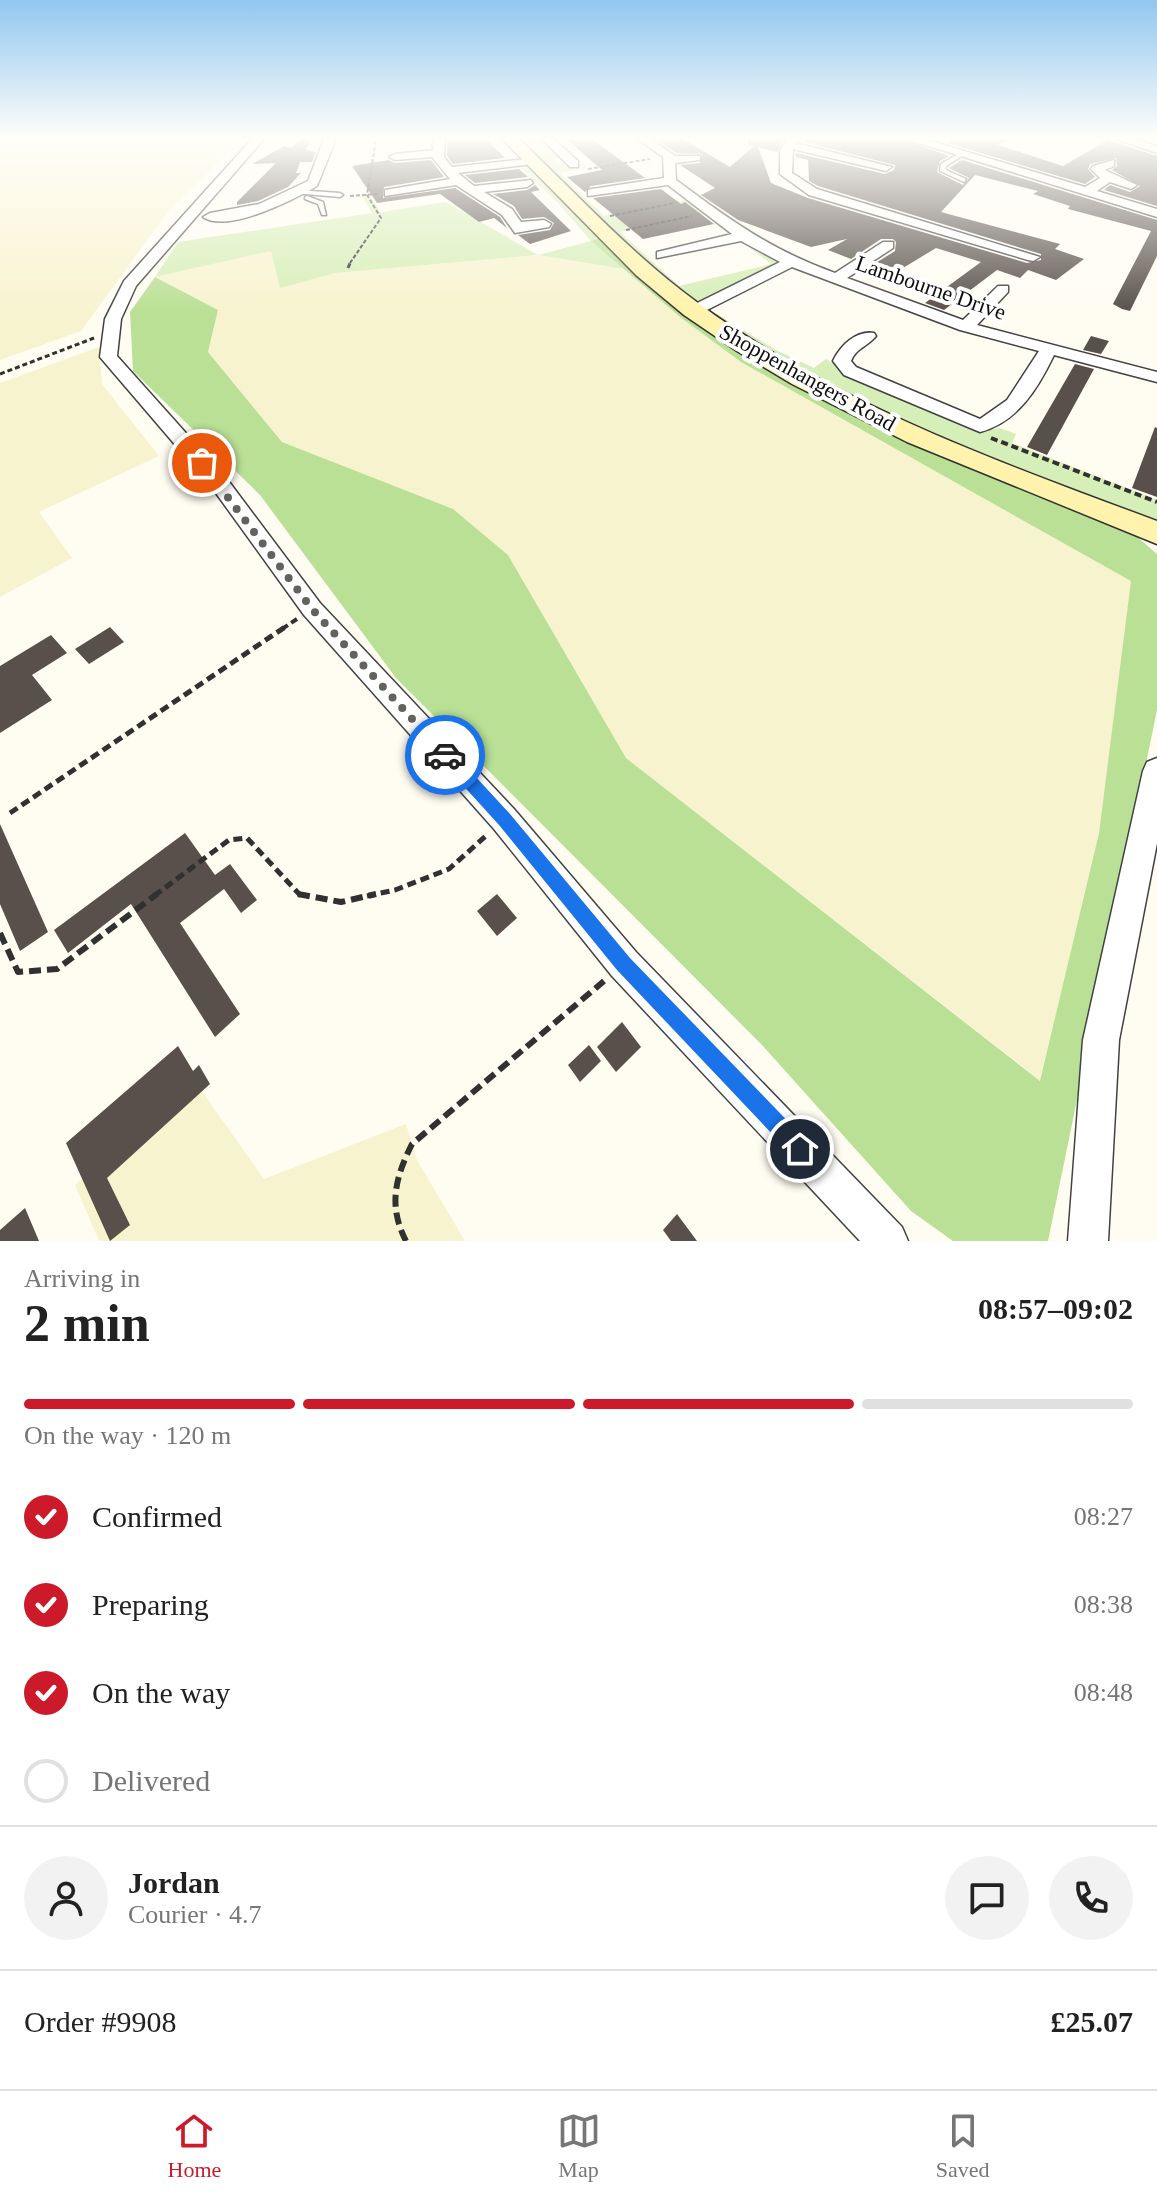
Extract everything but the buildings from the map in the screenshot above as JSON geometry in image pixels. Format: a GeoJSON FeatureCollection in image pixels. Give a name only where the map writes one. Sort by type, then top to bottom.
{"type":"FeatureCollection","features":[{"type":"Feature","properties":{"kind":"street"},"geometry":{"type":"LineString","coordinates":[[206,197],[129,284],[113,312],[108,333],[108,357],[220,484],[312,609],[504,819],[624,964],[888,1241]]}},
{"type":"Feature","properties":{"kind":"street"},"geometry":{"type":"LineString","coordinates":[[218,219],[268,206],[288,197]]}},
{"type":"Feature","properties":{"kind":"street"},"geometry":{"type":"LineString","coordinates":[[481,197],[507,212],[518,229],[544,224]]}},
{"type":"Feature","properties":{"kind":"street","name":"Shoppenhangers Road"},"geometry":{"type":"LineString","coordinates":[[559,197],[693,311],[765,358],[864,412],[980,465],[1157,537]]}},
{"type":"Feature","properties":{"kind":"street","name":"Lambourne Drive"},"geometry":{"type":"LineString","coordinates":[[690,197],[743,236],[791,262],[966,327],[1157,377]]}},
{"type":"Feature","properties":{"kind":"street"},"geometry":{"type":"LineString","coordinates":[[829,197],[1033,258]]}},
{"type":"Feature","properties":{"kind":"street"},"geometry":{"type":"LineString","coordinates":[[1107,197],[1157,213]]}},
{"type":"Feature","properties":{"kind":"street"},"geometry":{"type":"LineString","coordinates":[[662,255],[743,236]]}},
{"type":"Feature","properties":{"kind":"street"},"geometry":{"type":"LineString","coordinates":[[837,278],[888,245]]}},
{"type":"Feature","properties":{"kind":"street"},"geometry":{"type":"LineString","coordinates":[[693,311],[791,262]]}},
{"type":"Feature","properties":{"kind":"street"},"geometry":{"type":"LineString","coordinates":[[966,327],[1003,296]]}},
{"type":"Feature","properties":{"kind":"street"},"geometry":{"type":"LineString","coordinates":[[868,336],[846,351],[842,361],[850,371],[980,426],[997,421],[1016,403],[1036,375],[1050,347]]}},
{"type":"Feature","properties":{"kind":"street"},"geometry":{"type":"LineString","coordinates":[[1092,1236],[1101,1040],[1150,844],[1157,771]]}},
{"type":"Feature","properties":{"kind":"lane"},"geometry":{"type":"LineString","coordinates":[[305,197],[321,203],[324,214]]}},
{"type":"Feature","properties":{"kind":"path"},"geometry":{"type":"LineString","coordinates":[[348,268],[355,249],[375,231],[381,218],[368,197]]}},
{"type":"Feature","properties":{"kind":"path"},"geometry":{"type":"LineString","coordinates":[[610,225],[603,218],[694,200]]}},
{"type":"Feature","properties":{"kind":"path"},"geometry":{"type":"LineString","coordinates":[[616,232],[710,212]]}},
{"type":"Feature","properties":{"kind":"path"},"geometry":{"type":"LineString","coordinates":[[0,374],[108,333]]}},
{"type":"Feature","properties":{"kind":"path"},"geometry":{"type":"LineString","coordinates":[[982,434],[1157,502]]}},
{"type":"Feature","properties":{"kind":"path"},"geometry":{"type":"LineString","coordinates":[[10,813],[312,609]]}},
{"type":"Feature","properties":{"kind":"path"},"geometry":{"type":"LineString","coordinates":[[0,933],[18,972],[57,969],[229,840],[247,838],[300,896],[341,902],[395,890],[449,869],[504,819]]}},
{"type":"Feature","properties":{"kind":"path"},"geometry":{"type":"LineString","coordinates":[[406,1241],[394,1223],[396,1174],[412,1144],[624,964]]}},
{"type":"Feature","properties":{"kind":"shaded area"},"geometry":{"type":"Polygon","coordinates":[[[0,197],[182,197],[170,209],[81,331],[0,360],[0,197]]]}},
{"type":"Feature","properties":{"kind":"shaded area"},"geometry":{"type":"Polygon","coordinates":[[[271,251],[280,287],[335,273],[538,255],[624,269],[680,317],[741,362],[1132,581],[1099,833],[1041,1081],[626,758],[508,555],[452,509],[282,442],[208,352],[218,310],[155,277],[271,251]]]}},
{"type":"Feature","properties":{"kind":"shaded area"},"geometry":{"type":"Polygon","coordinates":[[[99,347],[102,384],[159,456],[39,512],[72,558],[0,597],[0,383],[99,347]]]}},
{"type":"Feature","properties":{"kind":"shaded area"},"geometry":{"type":"Polygon","coordinates":[[[194,1080],[264,1179],[406,1124],[417,1160],[465,1241],[99,1241],[75,1185],[194,1080]]]}},
{"type":"Feature","properties":{"kind":"green space"},"geometry":{"type":"Polygon","coordinates":[[[363,197],[371,197],[381,212],[446,202],[538,255],[335,273],[280,288],[271,251],[155,277],[178,242],[372,213],[363,197]]]}},
{"type":"Feature","properties":{"kind":"green space"},"geometry":{"type":"Polygon","coordinates":[[[552,197],[560,197],[600,238],[592,241],[624,269],[538,255],[591,241],[552,197]]]}},
{"type":"Feature","properties":{"kind":"green space"},"geometry":{"type":"Polygon","coordinates":[[[575,197],[584,197],[604,216],[685,200],[705,214],[620,232],[679,286],[771,264],[741,241],[775,258],[777,263],[701,302],[689,301],[575,197]]]}},
{"type":"Feature","properties":{"kind":"green space"},"geometry":{"type":"Polygon","coordinates":[[[600,238],[858,417],[979,473],[1134,534],[1157,554],[1157,710],[1048,1241],[953,1241],[911,1211],[761,1044],[396,678],[260,495],[133,371],[130,312],[155,277],[218,310],[208,352],[282,442],[453,509],[508,555],[626,758],[1040,1081],[1099,833],[1131,581],[741,362],[680,317],[591,241],[600,238]]]}},
{"type":"Feature","properties":{"kind":"green space"},"geometry":{"type":"Polygon","coordinates":[[[717,314],[776,350],[814,368],[826,359],[843,370],[983,431],[1000,428],[1016,434],[1012,443],[1157,500],[1157,520],[1066,490],[868,408],[716,321],[717,314]]]}},
{"type":"Feature","properties":{"kind":"way so far"},"geometry":{"type":"LineString","coordinates":[[202,463],[312,609],[445,755]]}},
{"type":"Feature","properties":{"kind":"route"},"geometry":{"type":"LineString","coordinates":[[445,755],[504,819],[624,964],[800,1149]]}}]}
